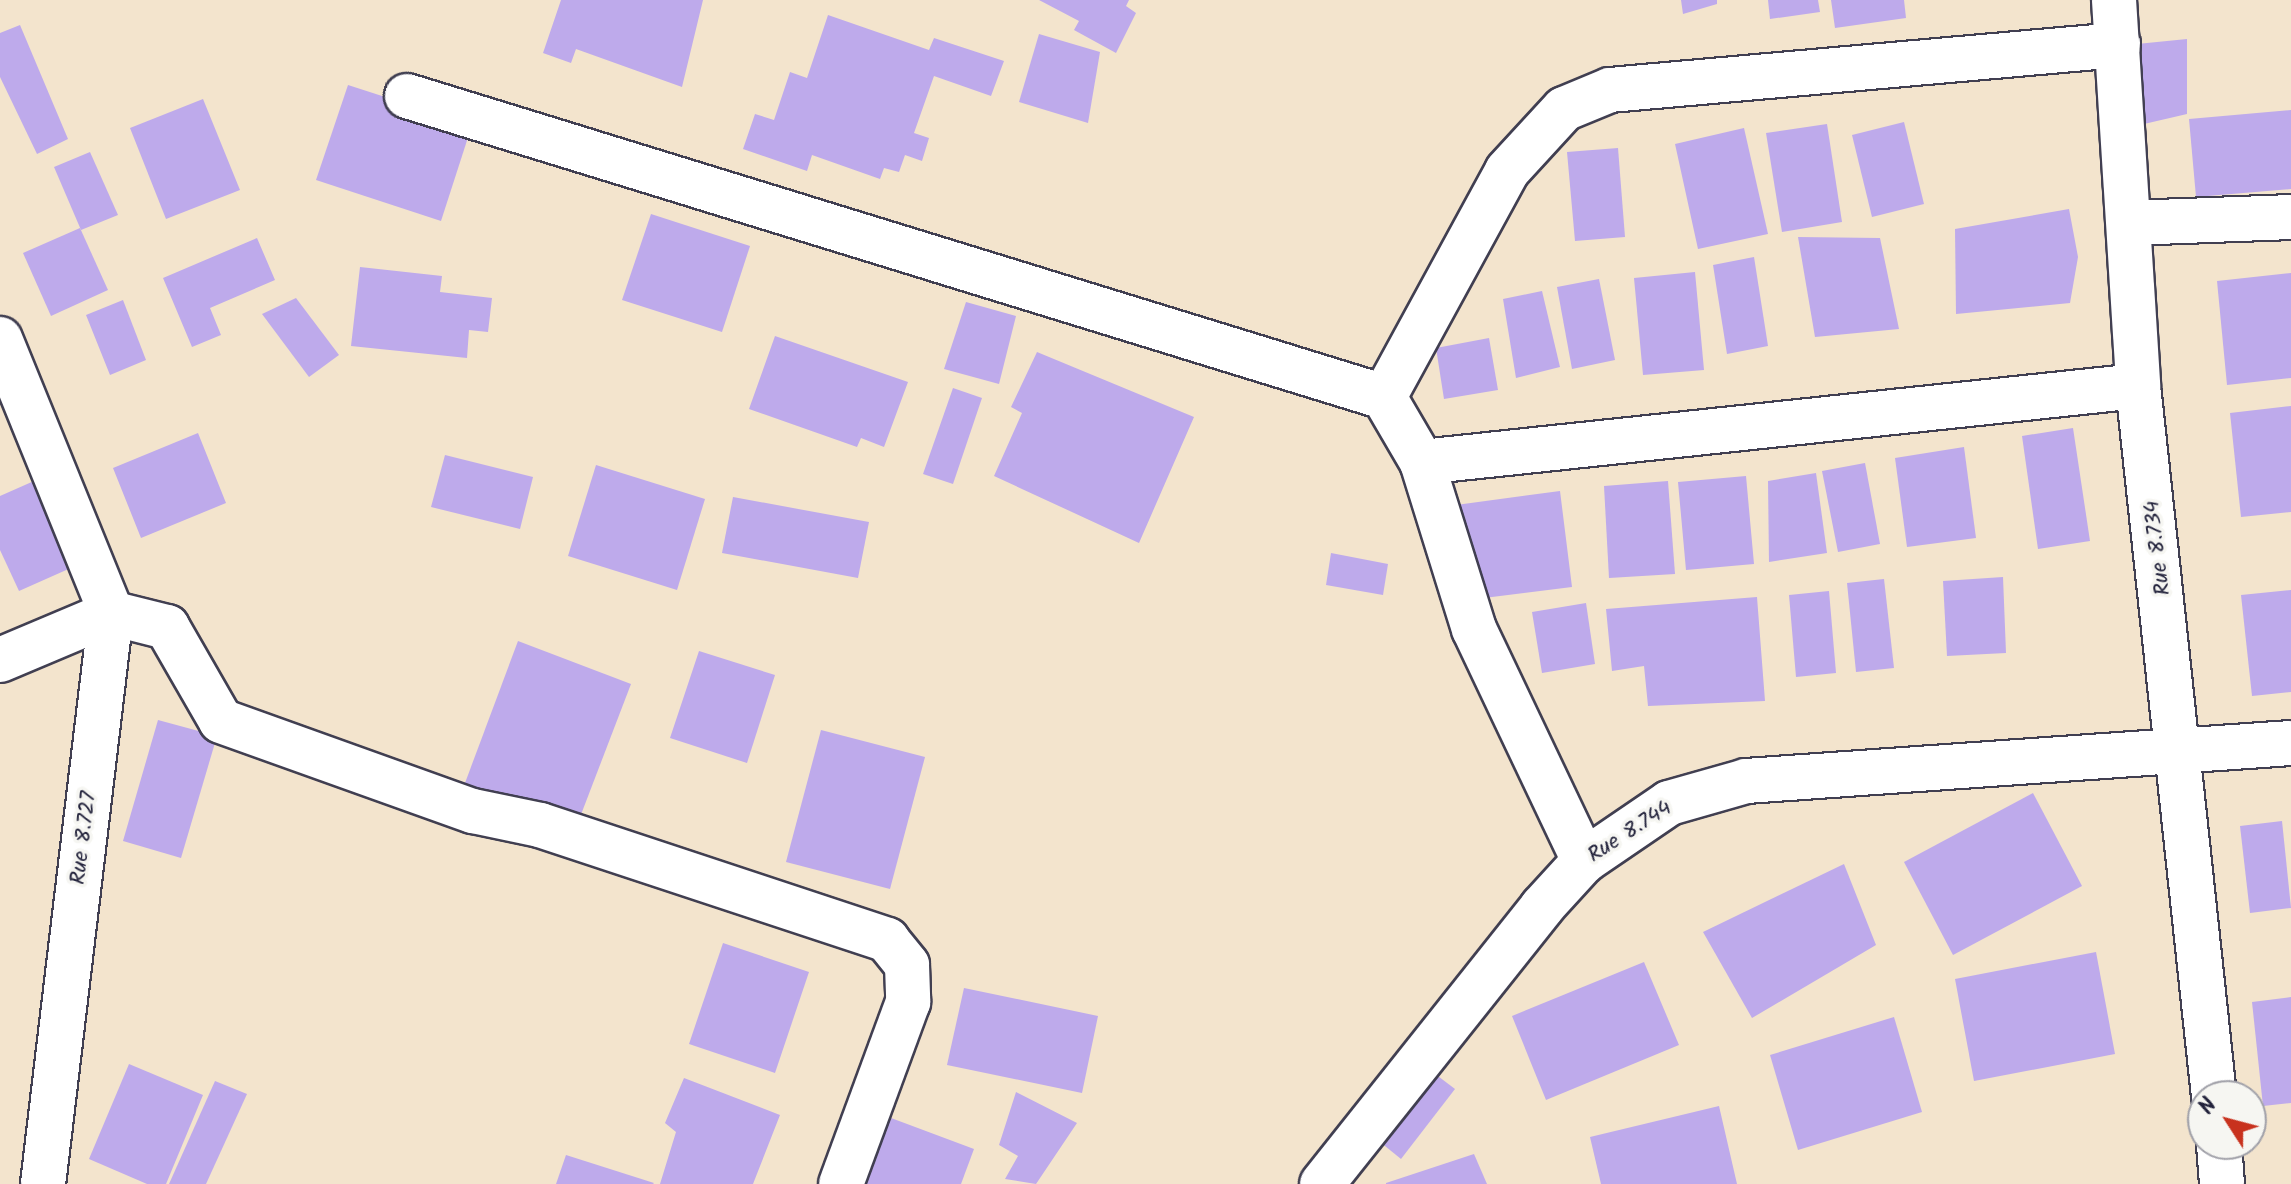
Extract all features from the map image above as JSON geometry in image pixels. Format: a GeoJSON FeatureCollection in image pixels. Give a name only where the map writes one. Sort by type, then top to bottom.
{"type":"FeatureCollection","features":[{"type":"Feature","properties":{"kind":"street","name":"Rue 8.734"},"geometry":{"type":"LineString","coordinates":[[2114,0],[2138,386],[2183,753],[2213,1080]]}},
{"type":"Feature","properties":{"kind":"street"},"geometry":{"type":"LineString","coordinates":[[1384,397],[1507,171],[1564,109],[1610,90],[2118,45]]}},
{"type":"Feature","properties":{"kind":"street"},"geometry":{"type":"LineString","coordinates":[[407,96],[1384,397],[1422,462],[1474,629],[1584,861]]}},
{"type":"Feature","properties":{"kind":"street"},"geometry":{"type":"LineString","coordinates":[[2129,223],[2291,217]]}},
{"type":"Feature","properties":{"kind":"street"},"geometry":{"type":"LineString","coordinates":[[0,339],[111,613]]}},
{"type":"Feature","properties":{"kind":"street"},"geometry":{"type":"LineString","coordinates":[[1422,462],[2138,386]]}},
{"type":"Feature","properties":{"kind":"street"},"geometry":{"type":"LineString","coordinates":[[0,660],[111,613],[167,627],[221,721],[473,811],[540,825],[887,940],[907,965],[908,1002],[841,1184]]}},
{"type":"Feature","properties":{"kind":"street","name":"Rue 8.727"},"geometry":{"type":"LineString","coordinates":[[43,1184],[111,613]]}},
{"type":"Feature","properties":{"kind":"street","name":"Rue 8.744"},"geometry":{"type":"LineString","coordinates":[[1322,1184],[1584,861],[1669,803],[1746,781],[2183,753],[2291,743]]}},
{"type":"Feature","properties":{"kind":"street"},"geometry":{"type":"LineString","coordinates":[[2220,1160],[2222,1184]]}},
{"type":"Feature","properties":{"kind":"building"},"geometry":{"type":"Polygon","coordinates":[[[561,0],[703,0],[682,87],[576,49],[571,63],[543,53],[561,0]]]}},
{"type":"Feature","properties":{"kind":"building"},"geometry":{"type":"Polygon","coordinates":[[[1039,0],[1129,0],[1126,6],[1136,13],[1116,53],[1074,30],[1079,21],[1039,0]]]}},
{"type":"Feature","properties":{"kind":"building"},"geometry":{"type":"Polygon","coordinates":[[[1681,0],[1717,0],[1717,4],[1683,14],[1681,0]]]}},
{"type":"Feature","properties":{"kind":"building"},"geometry":{"type":"Polygon","coordinates":[[[1768,0],[1818,0],[1820,12],[1770,19],[1768,0]]]}},
{"type":"Feature","properties":{"kind":"building"},"geometry":{"type":"Polygon","coordinates":[[[1831,0],[1904,0],[1906,18],[1835,28],[1831,0]]]}},
{"type":"Feature","properties":{"kind":"building"},"geometry":{"type":"Polygon","coordinates":[[[828,15],[929,50],[934,38],[1004,61],[991,96],[934,76],[914,133],[929,138],[922,161],[905,155],[899,172],[884,168],[880,179],[812,155],[807,171],[743,149],[755,114],[774,120],[790,72],[807,78],[828,15]]]}},
{"type":"Feature","properties":{"kind":"building"},"geometry":{"type":"Polygon","coordinates":[[[20,25],[68,139],[37,154],[0,77],[0,33],[20,25]]]}},
{"type":"Feature","properties":{"kind":"building"},"geometry":{"type":"Polygon","coordinates":[[[1039,34],[1100,52],[1088,123],[1019,102],[1039,34]]]}},
{"type":"Feature","properties":{"kind":"building"},"geometry":{"type":"Polygon","coordinates":[[[2187,39],[2187,114],[2144,124],[2137,44],[2187,39]]]}},
{"type":"Feature","properties":{"kind":"building"},"geometry":{"type":"Polygon","coordinates":[[[348,85],[472,125],[441,221],[316,180],[348,85]]]}},
{"type":"Feature","properties":{"kind":"building"},"geometry":{"type":"Polygon","coordinates":[[[203,99],[240,190],[166,219],[130,128],[203,99]]]}},
{"type":"Feature","properties":{"kind":"building"},"geometry":{"type":"Polygon","coordinates":[[[2291,110],[2291,189],[2196,197],[2189,119],[2291,110]]]}},
{"type":"Feature","properties":{"kind":"building"},"geometry":{"type":"Polygon","coordinates":[[[1904,122],[1924,204],[1872,217],[1852,135],[1904,122]]]}},
{"type":"Feature","properties":{"kind":"building"},"geometry":{"type":"Polygon","coordinates":[[[1827,124],[1842,222],[1782,232],[1766,133],[1827,124]]]}},
{"type":"Feature","properties":{"kind":"building"},"geometry":{"type":"Polygon","coordinates":[[[1744,128],[1768,234],[1698,249],[1675,144],[1744,128]]]}},
{"type":"Feature","properties":{"kind":"building"},"geometry":{"type":"Polygon","coordinates":[[[1618,148],[1625,237],[1575,241],[1567,152],[1618,148]]]}},
{"type":"Feature","properties":{"kind":"building"},"geometry":{"type":"Polygon","coordinates":[[[90,152],[118,215],[81,230],[54,167],[90,152]]]}},
{"type":"Feature","properties":{"kind":"building"},"geometry":{"type":"Polygon","coordinates":[[[2069,209],[2078,257],[2070,303],[1956,314],[1955,229],[2069,209]]]}},
{"type":"Feature","properties":{"kind":"building"},"geometry":{"type":"Polygon","coordinates":[[[651,214],[750,246],[722,332],[622,300],[651,214]]]}},
{"type":"Feature","properties":{"kind":"building"},"geometry":{"type":"Polygon","coordinates":[[[80,228],[108,290],[51,316],[23,253],[80,228]]]}},
{"type":"Feature","properties":{"kind":"building"},"geometry":{"type":"Polygon","coordinates":[[[1798,237],[1880,238],[1899,329],[1815,337],[1798,237]]]}},
{"type":"Feature","properties":{"kind":"building"},"geometry":{"type":"Polygon","coordinates":[[[257,238],[275,280],[210,308],[221,335],[192,347],[163,278],[257,238]]]}},
{"type":"Feature","properties":{"kind":"building"},"geometry":{"type":"Polygon","coordinates":[[[1754,257],[1768,346],[1727,354],[1713,265],[1754,257]]]}},
{"type":"Feature","properties":{"kind":"building"},"geometry":{"type":"Polygon","coordinates":[[[360,267],[442,276],[440,292],[492,298],[488,332],[469,330],[467,358],[351,346],[360,267]]]}},
{"type":"Feature","properties":{"kind":"building"},"geometry":{"type":"Polygon","coordinates":[[[1695,272],[1704,370],[1643,375],[1634,278],[1695,272]]]}},
{"type":"Feature","properties":{"kind":"building"},"geometry":{"type":"Polygon","coordinates":[[[2291,273],[2291,378],[2227,385],[2217,281],[2291,273]]]}},
{"type":"Feature","properties":{"kind":"building"},"geometry":{"type":"Polygon","coordinates":[[[1599,279],[1615,360],[1572,369],[1557,287],[1599,279]]]}},
{"type":"Feature","properties":{"kind":"building"},"geometry":{"type":"Polygon","coordinates":[[[1542,291],[1560,367],[1516,378],[1503,299],[1542,291]]]}},
{"type":"Feature","properties":{"kind":"building"},"geometry":{"type":"Polygon","coordinates":[[[296,298],[339,355],[309,377],[262,314],[296,298]]]}},
{"type":"Feature","properties":{"kind":"building"},"geometry":{"type":"Polygon","coordinates":[[[123,300],[146,360],[110,375],[86,315],[123,300]]]}},
{"type":"Feature","properties":{"kind":"building"},"geometry":{"type":"Polygon","coordinates":[[[966,302],[1016,316],[999,384],[944,369],[966,302]]]}},
{"type":"Feature","properties":{"kind":"building"},"geometry":{"type":"Polygon","coordinates":[[[775,336],[908,382],[884,447],[861,438],[857,447],[749,409],[775,336]]]}},
{"type":"Feature","properties":{"kind":"building"},"geometry":{"type":"Polygon","coordinates":[[[1489,338],[1498,390],[1444,399],[1436,348],[1489,338]]]}},
{"type":"Feature","properties":{"kind":"building"},"geometry":{"type":"Polygon","coordinates":[[[1037,352],[1194,417],[1139,543],[994,476],[1022,413],[1011,407],[1037,352]]]}},
{"type":"Feature","properties":{"kind":"building"},"geometry":{"type":"Polygon","coordinates":[[[953,388],[982,398],[953,484],[923,474],[953,388]]]}},
{"type":"Feature","properties":{"kind":"building"},"geometry":{"type":"Polygon","coordinates":[[[2291,406],[2291,512],[2241,517],[2230,413],[2291,406]]]}},
{"type":"Feature","properties":{"kind":"building"},"geometry":{"type":"Polygon","coordinates":[[[2073,428],[2090,541],[2038,549],[2022,436],[2073,428]]]}},
{"type":"Feature","properties":{"kind":"building"},"geometry":{"type":"Polygon","coordinates":[[[198,433],[226,503],[141,538],[113,468],[198,433]]]}},
{"type":"Feature","properties":{"kind":"building"},"geometry":{"type":"Polygon","coordinates":[[[1964,447],[1976,538],[1907,547],[1895,458],[1964,447]]]}},
{"type":"Feature","properties":{"kind":"building"},"geometry":{"type":"Polygon","coordinates":[[[445,455],[533,477],[520,529],[431,507],[445,455]]]}},
{"type":"Feature","properties":{"kind":"building"},"geometry":{"type":"Polygon","coordinates":[[[1865,463],[1880,544],[1838,552],[1822,471],[1865,463]]]}},
{"type":"Feature","properties":{"kind":"building"},"geometry":{"type":"Polygon","coordinates":[[[596,465],[705,499],[677,590],[568,556],[596,465]]]}},
{"type":"Feature","properties":{"kind":"building"},"geometry":{"type":"Polygon","coordinates":[[[1816,473],[1827,553],[1769,562],[1768,481],[1816,473]]]}},
{"type":"Feature","properties":{"kind":"building"},"geometry":{"type":"Polygon","coordinates":[[[1746,476],[1754,564],[1686,570],[1678,482],[1746,476]]]}},
{"type":"Feature","properties":{"kind":"building"},"geometry":{"type":"Polygon","coordinates":[[[34,481],[73,567],[19,591],[0,550],[0,496],[34,481]]]}},
{"type":"Feature","properties":{"kind":"building"},"geometry":{"type":"Polygon","coordinates":[[[1668,481],[1675,574],[1609,578],[1604,486],[1668,481]]]}},
{"type":"Feature","properties":{"kind":"building"},"geometry":{"type":"Polygon","coordinates":[[[1560,491],[1572,587],[1468,600],[1456,505],[1560,491]]]}},
{"type":"Feature","properties":{"kind":"building"},"geometry":{"type":"Polygon","coordinates":[[[733,497],[869,522],[858,578],[722,553],[733,497]]]}},
{"type":"Feature","properties":{"kind":"building"},"geometry":{"type":"Polygon","coordinates":[[[1331,553],[1388,564],[1383,595],[1326,585],[1331,553]]]}},
{"type":"Feature","properties":{"kind":"building"},"geometry":{"type":"Polygon","coordinates":[[[2003,577],[2006,653],[1947,656],[1943,581],[2003,577]]]}},
{"type":"Feature","properties":{"kind":"building"},"geometry":{"type":"Polygon","coordinates":[[[1884,579],[1894,668],[1856,672],[1847,583],[1884,579]]]}},
{"type":"Feature","properties":{"kind":"building"},"geometry":{"type":"Polygon","coordinates":[[[2291,590],[2291,692],[2252,696],[2241,595],[2291,590]]]}},
{"type":"Feature","properties":{"kind":"building"},"geometry":{"type":"Polygon","coordinates":[[[1829,591],[1836,673],[1796,677],[1789,595],[1829,591]]]}},
{"type":"Feature","properties":{"kind":"building"},"geometry":{"type":"Polygon","coordinates":[[[1757,597],[1765,701],[1648,706],[1644,666],[1612,671],[1606,609],[1757,597]]]}},
{"type":"Feature","properties":{"kind":"building"},"geometry":{"type":"Polygon","coordinates":[[[1586,603],[1595,664],[1542,673],[1532,612],[1586,603]]]}},
{"type":"Feature","properties":{"kind":"building"},"geometry":{"type":"Polygon","coordinates":[[[518,641],[631,684],[577,825],[465,783],[518,641]]]}},
{"type":"Feature","properties":{"kind":"building"},"geometry":{"type":"Polygon","coordinates":[[[699,651],[775,675],[747,763],[670,738],[699,651]]]}},
{"type":"Feature","properties":{"kind":"building"},"geometry":{"type":"Polygon","coordinates":[[[158,720],[217,736],[181,858],[123,841],[158,720]]]}},
{"type":"Feature","properties":{"kind":"building"},"geometry":{"type":"Polygon","coordinates":[[[821,730],[925,757],[890,889],[786,862],[821,730]]]}},
{"type":"Feature","properties":{"kind":"building"},"geometry":{"type":"Polygon","coordinates":[[[2033,793],[2082,886],[1953,955],[1904,862],[2033,793]]]}},
{"type":"Feature","properties":{"kind":"building"},"geometry":{"type":"Polygon","coordinates":[[[2282,821],[2291,908],[2250,913],[2240,826],[2282,821]]]}},
{"type":"Feature","properties":{"kind":"building"},"geometry":{"type":"Polygon","coordinates":[[[1844,864],[1876,945],[1752,1018],[1703,932],[1844,864]]]}},
{"type":"Feature","properties":{"kind":"building"},"geometry":{"type":"Polygon","coordinates":[[[723,943],[809,972],[775,1073],[689,1044],[723,943]]]}},
{"type":"Feature","properties":{"kind":"building"},"geometry":{"type":"Polygon","coordinates":[[[2096,952],[2115,1054],[1974,1081],[1955,979],[2096,952]]]}},
{"type":"Feature","properties":{"kind":"building"},"geometry":{"type":"Polygon","coordinates":[[[1644,962],[1679,1045],[1546,1100],[1512,1016],[1644,962]]]}},
{"type":"Feature","properties":{"kind":"building"},"geometry":{"type":"Polygon","coordinates":[[[964,988],[1098,1016],[1082,1093],[947,1065],[964,988]]]}},
{"type":"Feature","properties":{"kind":"building"},"geometry":{"type":"Polygon","coordinates":[[[2291,997],[2291,1103],[2267,1106],[2267,1080],[2260,1080],[2252,1002],[2291,997]]]}},
{"type":"Feature","properties":{"kind":"building"},"geometry":{"type":"Polygon","coordinates":[[[1894,1017],[1922,1112],[1798,1150],[1770,1055],[1894,1017]]]}},
{"type":"Feature","properties":{"kind":"building"},"geometry":{"type":"Polygon","coordinates":[[[129,1064],[203,1095],[166,1184],[147,1184],[89,1159],[129,1064]]]}},
{"type":"Feature","properties":{"kind":"building"},"geometry":{"type":"Polygon","coordinates":[[[1422,1064],[1455,1089],[1401,1159],[1369,1133],[1422,1064]]]}},
{"type":"Feature","properties":{"kind":"building"},"geometry":{"type":"Polygon","coordinates":[[[684,1078],[780,1115],[753,1184],[660,1184],[676,1132],[665,1123],[684,1078]]]}},
{"type":"Feature","properties":{"kind":"building"},"geometry":{"type":"Polygon","coordinates":[[[215,1081],[247,1094],[206,1184],[169,1184],[215,1081]]]}},
{"type":"Feature","properties":{"kind":"building"},"geometry":{"type":"Polygon","coordinates":[[[1016,1092],[1077,1123],[1036,1184],[1005,1179],[1018,1156],[999,1145],[1016,1092]]]}},
{"type":"Feature","properties":{"kind":"building"},"geometry":{"type":"Polygon","coordinates":[[[1719,1106],[1737,1184],[1601,1184],[1590,1137],[1719,1106]]]}},
{"type":"Feature","properties":{"kind":"building"},"geometry":{"type":"Polygon","coordinates":[[[875,1112],[974,1149],[961,1184],[848,1184],[875,1112]]]}},
{"type":"Feature","properties":{"kind":"building"},"geometry":{"type":"Polygon","coordinates":[[[1474,1154],[1487,1184],[1386,1184],[1386,1183],[1474,1154]]]}},
{"type":"Feature","properties":{"kind":"building"},"geometry":{"type":"Polygon","coordinates":[[[566,1155],[654,1183],[556,1184],[566,1155]]]}}]}
